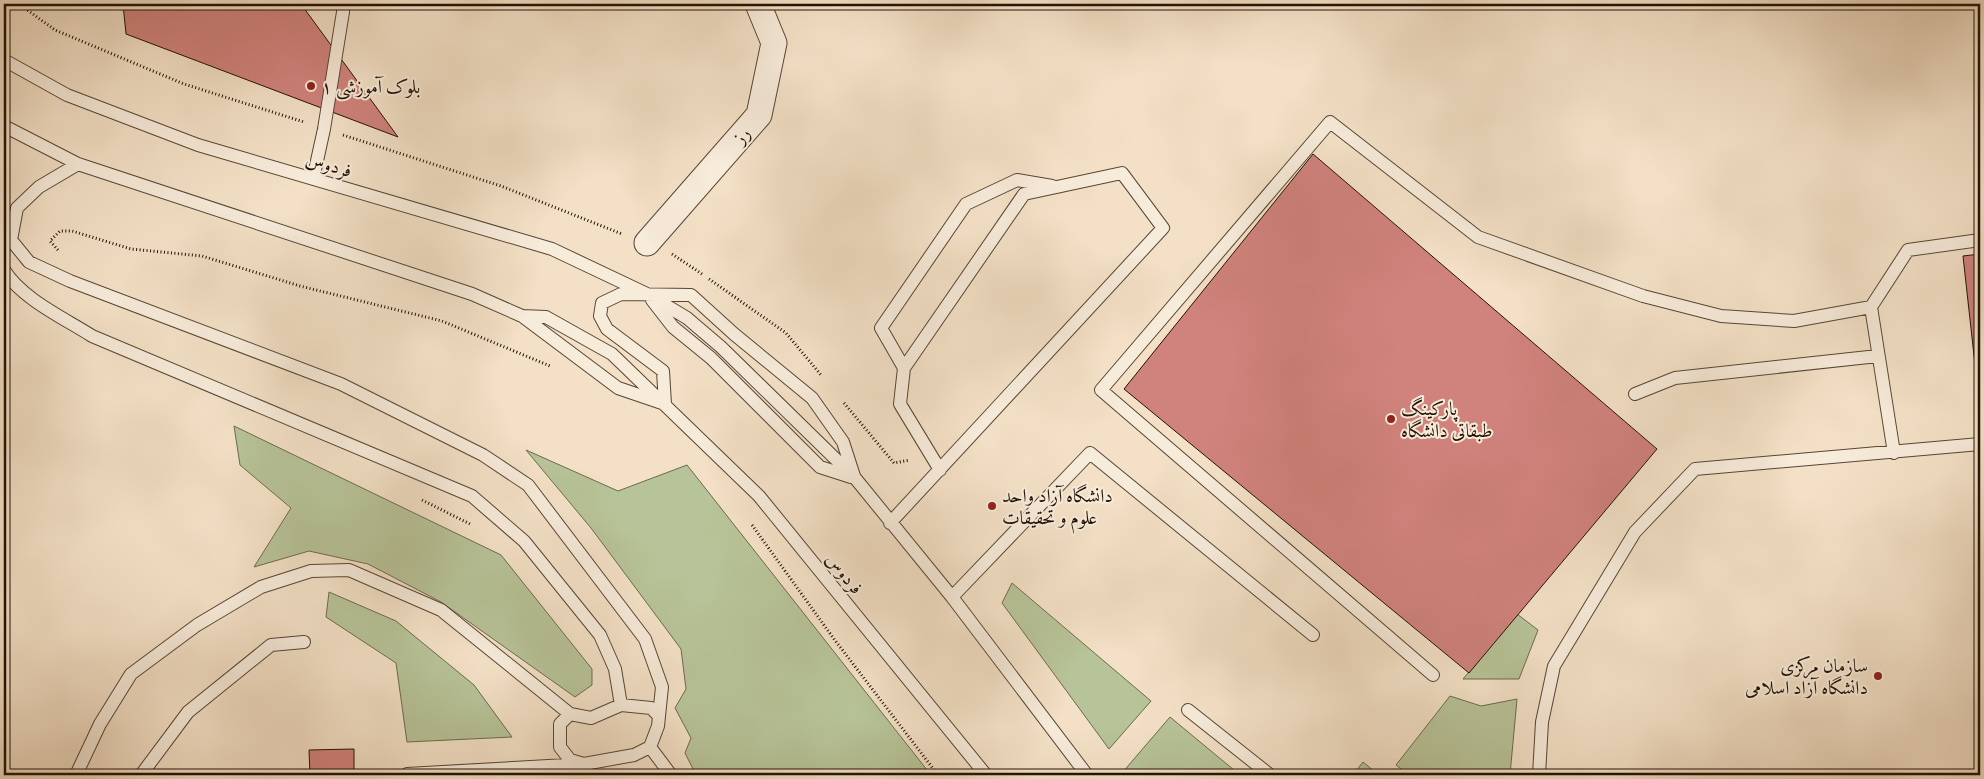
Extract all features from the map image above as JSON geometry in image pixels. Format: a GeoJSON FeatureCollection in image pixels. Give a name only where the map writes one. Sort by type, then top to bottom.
{"type":"FeatureCollection","features":[{"type":"Feature","properties":{"kind":"street","name":"رز"},"geometry":{"type":"LineString","coordinates":[[647,243],[759,115],[774,43],[758,4]]}},
{"type":"Feature","properties":{"kind":"lane"},"geometry":{"type":"LineString","coordinates":[[313,179],[324,129],[343,4]]}},
{"type":"Feature","properties":{"kind":"lane","name":"فردوس"},"geometry":{"type":"LineString","coordinates":[[4,60],[67,94],[198,145],[552,249],[647,294],[687,318],[721,347],[855,478]]}},
{"type":"Feature","properties":{"kind":"lane"},"geometry":{"type":"LineString","coordinates":[[1433,675],[1101,390],[1330,122],[1478,237],[1643,296],[1721,316],[1794,321],[1871,307]]}},
{"type":"Feature","properties":{"kind":"lane"},"geometry":{"type":"LineString","coordinates":[[4,126],[78,164],[472,294],[522,316],[618,388],[665,404],[663,371],[607,329],[600,316],[602,303],[621,294],[691,295],[734,334],[812,398],[842,442],[855,478],[952,598],[1087,775]]}},
{"type":"Feature","properties":{"kind":"lane"},"geometry":{"type":"LineString","coordinates":[[78,164],[39,187],[17,208],[11,240],[29,262],[70,282],[341,384],[483,455],[528,485],[645,639],[662,686],[658,726],[650,748],[634,755],[582,769],[407,774]]}},
{"type":"Feature","properties":{"kind":"lane"},"geometry":{"type":"LineString","coordinates":[[890,523],[940,470],[1163,228],[1122,173],[1060,188],[1024,194],[904,368],[900,404],[940,470]]}},
{"type":"Feature","properties":{"kind":"lane"},"geometry":{"type":"LineString","coordinates":[[904,368],[881,328],[966,204],[1017,180],[1060,188]]}},
{"type":"Feature","properties":{"kind":"lane"},"geometry":{"type":"LineString","coordinates":[[1894,453],[1871,307],[1908,250],[1980,240]]}},
{"type":"Feature","properties":{"kind":"lane"},"geometry":{"type":"LineString","coordinates":[[4,270],[9,278],[36,302],[92,336],[472,496],[524,541],[600,635],[615,668],[621,705]]}},
{"type":"Feature","properties":{"kind":"lane","name":"فردوس"},"geometry":{"type":"LineString","coordinates":[[522,316],[546,317],[612,354],[759,496],[986,775]]}},
{"type":"Feature","properties":{"kind":"lane"},"geometry":{"type":"LineString","coordinates":[[1635,394],[1675,378],[1878,356]]}},
{"type":"Feature","properties":{"kind":"lane"},"geometry":{"type":"LineString","coordinates":[[1539,775],[1542,722],[1554,666],[1635,532],[1695,469],[1980,444]]}},
{"type":"Feature","properties":{"kind":"lane"},"geometry":{"type":"LineString","coordinates":[[952,598],[1090,453],[1313,635]]}},
{"type":"Feature","properties":{"kind":"lane"},"geometry":{"type":"LineString","coordinates":[[76,775],[100,724],[131,674],[197,625],[261,587],[311,571],[349,570],[441,610],[570,714],[591,718],[621,705],[651,708],[659,716]]}},
{"type":"Feature","properties":{"kind":"lane"},"geometry":{"type":"LineString","coordinates":[[141,775],[188,712],[271,645],[304,642]]}},
{"type":"Feature","properties":{"kind":"lane"},"geometry":{"type":"LineString","coordinates":[[1188,710],[1270,775]]}},
{"type":"Feature","properties":{"kind":"lane"},"geometry":{"type":"LineString","coordinates":[[570,714],[560,724],[560,747],[570,760],[582,769]]}},
{"type":"Feature","properties":{"kind":"lane"},"geometry":{"type":"LineString","coordinates":[[650,748],[671,775]]}},
{"type":"Feature","properties":{"kind":"path"},"geometry":{"type":"LineString","coordinates":[[60,253],[50,241],[60,231],[66,231],[131,249],[202,256],[300,286],[442,321],[555,368]]}},
{"type":"Feature","properties":{"kind":"path"},"geometry":{"type":"LineString","coordinates":[[419,499],[472,526]]}},
{"type":"Feature","properties":{"kind":"path"},"geometry":{"type":"LineString","coordinates":[[749,521],[834,639],[938,775]]}},
{"type":"Feature","properties":{"kind":"green space"},"geometry":{"type":"Polygon","coordinates":[[[234,426],[501,555],[592,669],[592,685],[575,697],[441,602],[368,564],[309,551],[254,567],[291,508],[240,465],[234,426]]]}},
{"type":"Feature","properties":{"kind":"green space"},"geometry":{"type":"Polygon","coordinates":[[[526,450],[618,491],[687,465],[931,775],[696,775],[685,753],[691,738],[675,708],[686,689],[681,649],[591,528],[526,450]]]}},
{"type":"Feature","properties":{"kind":"green space"},"geometry":{"type":"Polygon","coordinates":[[[1012,583],[1151,701],[1109,749],[1002,603],[1012,583]]]}},
{"type":"Feature","properties":{"kind":"green space"},"geometry":{"type":"Polygon","coordinates":[[[329,592],[396,621],[474,685],[512,737],[407,742],[396,663],[326,617],[329,592]]]}},
{"type":"Feature","properties":{"kind":"green space"},"geometry":{"type":"Polygon","coordinates":[[[1517,614],[1538,630],[1519,679],[1463,679],[1517,614]]]}},
{"type":"Feature","properties":{"kind":"green space"},"geometry":{"type":"Polygon","coordinates":[[[1450,696],[1481,706],[1517,699],[1510,775],[1409,775],[1396,765],[1450,696]]]}},
{"type":"Feature","properties":{"kind":"green space"},"geometry":{"type":"Polygon","coordinates":[[[1170,717],[1240,775],[1124,775],[1122,773],[1170,717]]]}},
{"type":"Feature","properties":{"kind":"green space"},"geometry":{"type":"Polygon","coordinates":[[[1363,762],[1379,775],[1353,775],[1363,762]]]}},
{"type":"Feature","properties":{"kind":"building","name":"بلوک آموزشی ۱"},"geometry":{"type":"Polygon","coordinates":[[[123,4],[301,4],[398,137],[126,34],[123,4]]]}},
{"type":"Feature","properties":{"kind":"building","name":"پارکینگ طبقاتی دانشگاه"},"geometry":{"type":"Polygon","coordinates":[[[1313,154],[1657,449],[1469,673],[1124,389],[1313,154]]]}},
{"type":"Feature","properties":{"kind":"building"},"geometry":{"type":"Polygon","coordinates":[[[1980,254],[1980,410],[1963,256],[1980,254]]]}},
{"type":"Feature","properties":{"kind":"building"},"geometry":{"type":"Polygon","coordinates":[[[354,749],[354,775],[310,775],[309,750],[354,749]]]}},
{"type":"Feature","properties":{"kind":"place","name":"بلوک آموزشی ۱"},"geometry":{"type":"Point","coordinates":[311,86]}},
{"type":"Feature","properties":{"kind":"place","name":"پارکینگ طبقاتی دانشگاه"},"geometry":{"type":"Point","coordinates":[1391,419]}},
{"type":"Feature","properties":{"kind":"place","name":"دانشگاه آزاد واحد علوم و تحقیقات"},"geometry":{"type":"Point","coordinates":[992,506]}},
{"type":"Feature","properties":{"kind":"place","name":"سازمان مرکزی دانشگاه آزاد اسلامی"},"geometry":{"type":"Point","coordinates":[1878,676]}}]}
